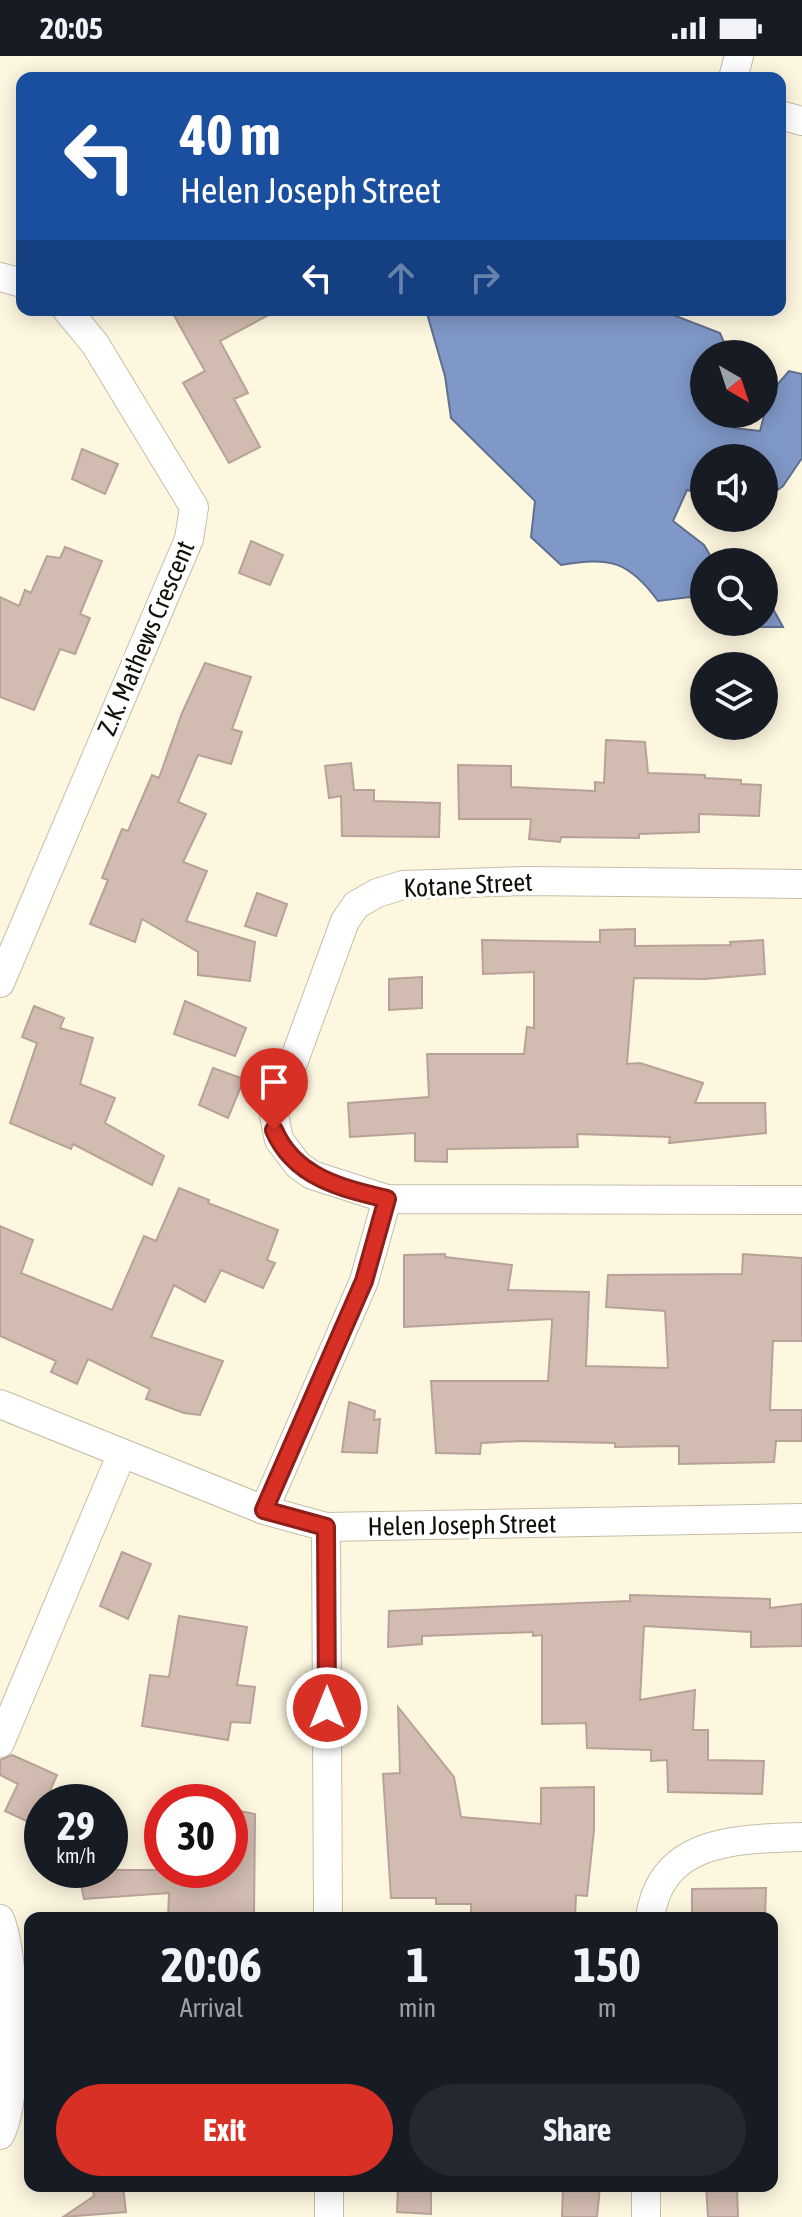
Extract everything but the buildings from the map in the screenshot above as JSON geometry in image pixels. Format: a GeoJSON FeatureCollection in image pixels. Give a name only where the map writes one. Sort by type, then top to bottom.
{"type":"FeatureCollection","features":[{"type":"Feature","properties":{"kind":"street","name":"Z.K. Mathews Crescent"},"geometry":{"type":"LineString","coordinates":[[0,983],[189,539],[194,507],[95,344],[72,316]]}},
{"type":"Feature","properties":{"kind":"street","name":"Kotane Street"},"geometry":{"type":"LineString","coordinates":[[802,884],[526,881],[403,885],[377,893],[356,905],[345,921],[279,1095],[274,1130],[287,1153],[312,1175],[387,1199],[802,1200]]}},
{"type":"Feature","properties":{"kind":"street"},"geometry":{"type":"LineString","coordinates":[[264,1510],[364,1281],[387,1199]]}},
{"type":"Feature","properties":{"kind":"street","name":"Helen Joseph Street"},"geometry":{"type":"LineString","coordinates":[[0,1404],[264,1510],[326,1527],[802,1518]]}},
{"type":"Feature","properties":{"kind":"street"},"geometry":{"type":"LineString","coordinates":[[0,1743],[122,1453]]}},
{"type":"Feature","properties":{"kind":"street"},"geometry":{"type":"LineString","coordinates":[[326,1527],[328,1912]]}},
{"type":"Feature","properties":{"kind":"street"},"geometry":{"type":"LineString","coordinates":[[652,1912],[664,1878],[685,1856],[716,1844],[802,1837]]}},
{"type":"Feature","properties":{"kind":"street"},"geometry":{"type":"LineString","coordinates":[[0,1919],[9,1954],[12,2095],[0,2135]]}},
{"type":"Feature","properties":{"kind":"street"},"geometry":{"type":"LineString","coordinates":[[329,2192],[329,2217]]}},
{"type":"Feature","properties":{"kind":"street"},"geometry":{"type":"LineString","coordinates":[[646,2192],[646,2217]]}},
{"type":"Feature","properties":{"kind":"water"},"geometry":{"type":"Polygon","coordinates":[[[428,316],[676,316],[720,333],[723,340],[690,340],[690,428],[760,431],[761,428],[778,428],[778,384],[789,371],[802,374],[802,458],[778,490],[778,444],[690,444],[690,491],[687,490],[673,521],[706,548],[690,548],[690,597],[658,601],[627,569],[605,562],[561,565],[531,537],[535,501],[451,418],[445,376],[428,316]]]}},
{"type":"Feature","properties":{"kind":"route"},"geometry":{"type":"LineString","coordinates":[[274,1130],[287,1153],[312,1175],[387,1199],[364,1281],[264,1510],[326,1527],[327,1708]]}}]}
